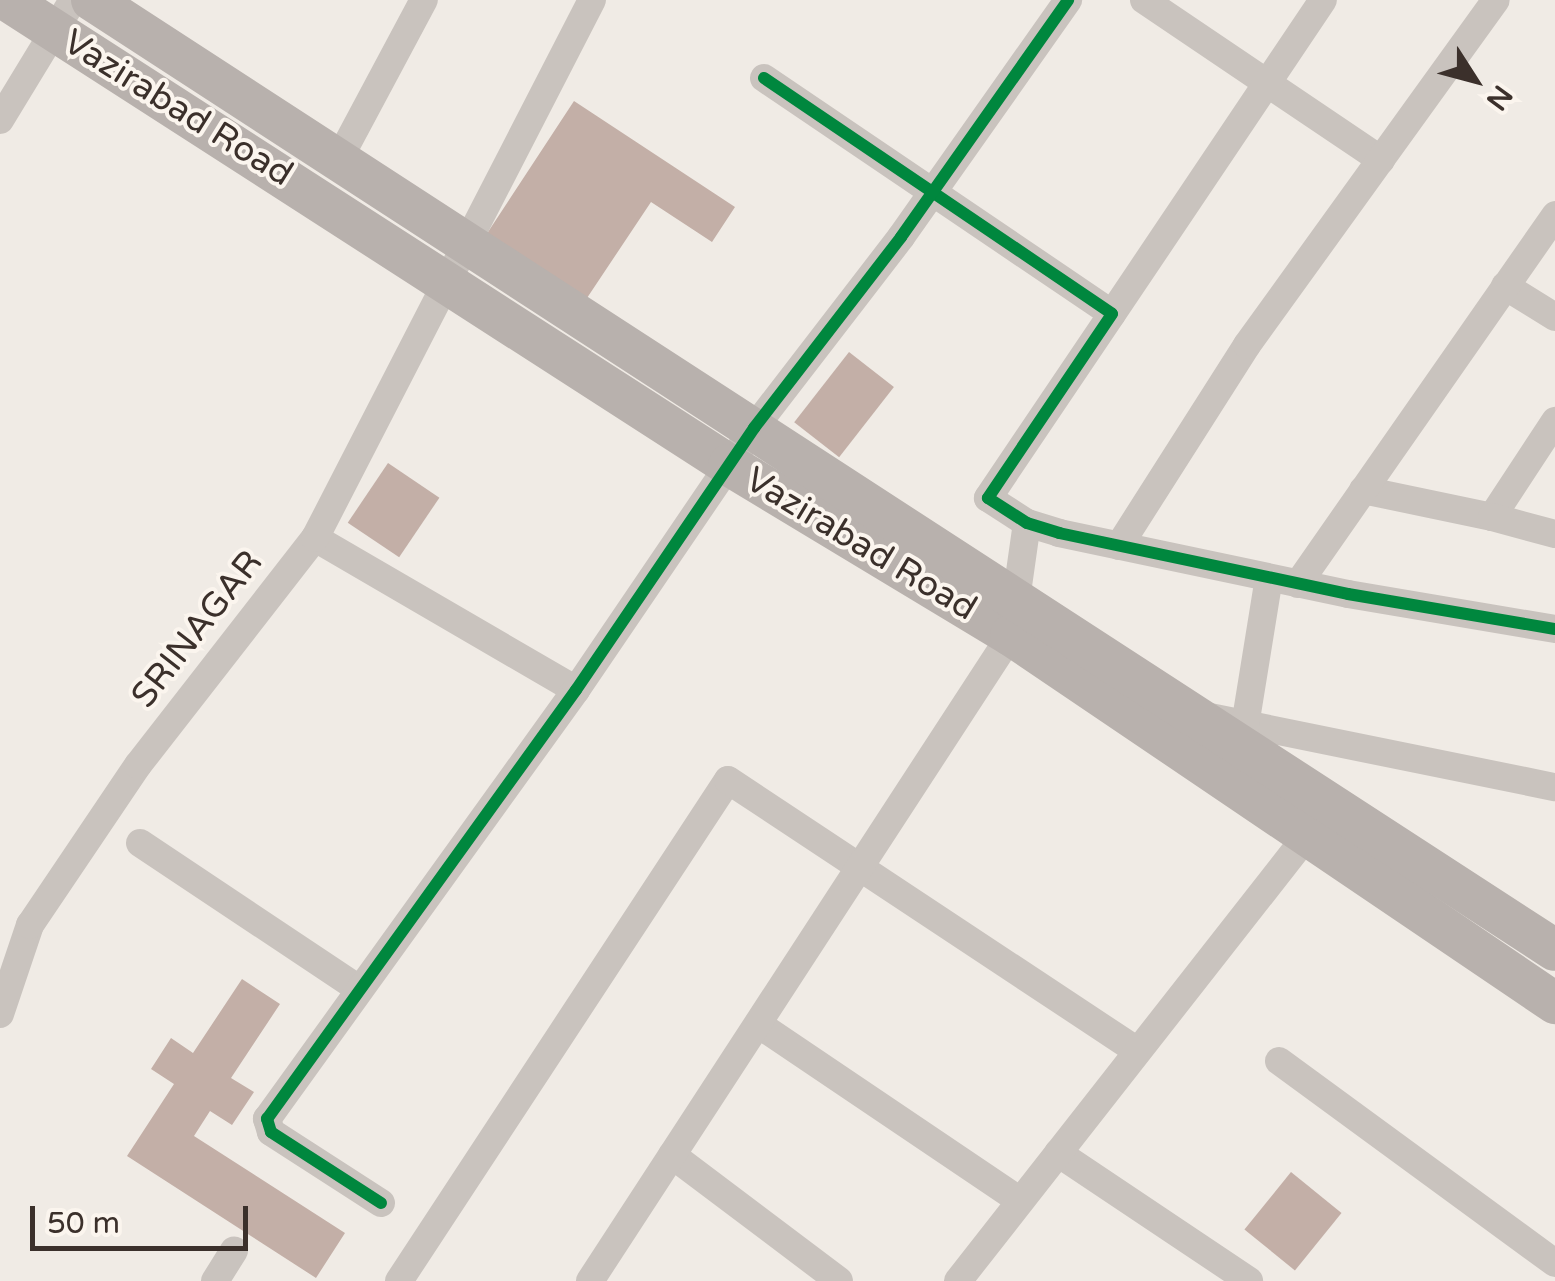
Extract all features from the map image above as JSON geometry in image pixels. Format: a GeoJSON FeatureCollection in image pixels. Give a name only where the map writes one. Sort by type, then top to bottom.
{"type":"FeatureCollection","features":[{"type":"Feature","properties":{"kind":"main road","name":"Vazirabad Road"},"geometry":{"type":"LineString","coordinates":[[7,0],[62,14],[448,285],[728,464],[1014,616],[1184,712],[1243,735],[1318,822],[1555,950]]}},
{"type":"Feature","properties":{"kind":"main road","name":"Vazirabad Road"},"geometry":{"type":"LineString","coordinates":[[92,0],[754,428],[1014,616],[1318,822],[1555,1003]]}},
{"type":"Feature","properties":{"kind":"street"},"geometry":{"type":"LineString","coordinates":[[340,157],[424,0]]}},
{"type":"Feature","properties":{"kind":"street","name":"SRINAGAR"},"geometry":{"type":"LineString","coordinates":[[0,1014],[30,925],[138,766],[315,538],[470,244],[592,0]]}},
{"type":"Feature","properties":{"kind":"street"},"geometry":{"type":"LineString","coordinates":[[381,1203],[267,1126],[359,989],[576,690],[728,464],[933,191],[1068,0]]}},
{"type":"Feature","properties":{"kind":"street"},"geometry":{"type":"LineString","coordinates":[[1144,0],[1176,8],[1263,80],[1381,160]]}},
{"type":"Feature","properties":{"kind":"street"},"geometry":{"type":"LineString","coordinates":[[1323,0],[1263,80],[988,498],[1028,524],[1119,546],[1298,584],[1555,629]]}},
{"type":"Feature","properties":{"kind":"street"},"geometry":{"type":"LineString","coordinates":[[1119,546],[1247,345],[1496,0]]}},
{"type":"Feature","properties":{"kind":"street"},"geometry":{"type":"LineString","coordinates":[[0,120],[62,14]]}},
{"type":"Feature","properties":{"kind":"street"},"geometry":{"type":"LineString","coordinates":[[764,78],[1112,314]]}},
{"type":"Feature","properties":{"kind":"street"},"geometry":{"type":"LineString","coordinates":[[1298,584],[1555,215]]}},
{"type":"Feature","properties":{"kind":"street"},"geometry":{"type":"LineString","coordinates":[[1505,286],[1555,317]]}},
{"type":"Feature","properties":{"kind":"street"},"geometry":{"type":"LineString","coordinates":[[1492,517],[1555,422]]}},
{"type":"Feature","properties":{"kind":"street"},"geometry":{"type":"LineString","coordinates":[[1363,490],[1555,534]]}},
{"type":"Feature","properties":{"kind":"street"},"geometry":{"type":"LineString","coordinates":[[590,1281],[859,868],[1014,616],[1028,524]]}},
{"type":"Feature","properties":{"kind":"street"},"geometry":{"type":"LineString","coordinates":[[315,538],[576,690]]}},
{"type":"Feature","properties":{"kind":"street"},"geometry":{"type":"LineString","coordinates":[[1270,578],[1243,735],[1555,787]]}},
{"type":"Feature","properties":{"kind":"street"},"geometry":{"type":"LineString","coordinates":[[398,1281],[728,780],[1138,1051]]}},
{"type":"Feature","properties":{"kind":"street"},"geometry":{"type":"LineString","coordinates":[[958,1281],[1318,822]]}},
{"type":"Feature","properties":{"kind":"street"},"geometry":{"type":"LineString","coordinates":[[140,844],[359,989]]}},
{"type":"Feature","properties":{"kind":"street"},"geometry":{"type":"LineString","coordinates":[[758,1024],[1020,1201]]}},
{"type":"Feature","properties":{"kind":"street"},"geometry":{"type":"LineString","coordinates":[[1279,1060],[1555,1263]]}},
{"type":"Feature","properties":{"kind":"street"},"geometry":{"type":"LineString","coordinates":[[1058,1153],[1249,1281]]}},
{"type":"Feature","properties":{"kind":"street"},"geometry":{"type":"LineString","coordinates":[[672,1156],[840,1281]]}},
{"type":"Feature","properties":{"kind":"street"},"geometry":{"type":"LineString","coordinates":[[214,1281],[234,1250]]}},
{"type":"Feature","properties":{"kind":"building"},"geometry":{"type":"Polygon","coordinates":[[[574,101],[735,207],[712,242],[651,202],[585,301],[486,235],[574,101]]]}},
{"type":"Feature","properties":{"kind":"building"},"geometry":{"type":"Polygon","coordinates":[[[849,352],[894,387],[839,457],[794,422],[849,352]]]}},
{"type":"Feature","properties":{"kind":"building"},"geometry":{"type":"Polygon","coordinates":[[[388,463],[439,498],[399,557],[348,523],[388,463]]]}},
{"type":"Feature","properties":{"kind":"building"},"geometry":{"type":"Polygon","coordinates":[[[242,979],[280,1004],[231,1078],[254,1092],[232,1125],[210,1111],[194,1136],[345,1233],[316,1278],[127,1156],[174,1084],[151,1069],[171,1038],[193,1053],[242,979]]]}},
{"type":"Feature","properties":{"kind":"building"},"geometry":{"type":"Polygon","coordinates":[[[1291,1172],[1342,1213],[1295,1270],[1244,1230],[1291,1172]]]}},
{"type":"Feature","properties":{"kind":"cycle path"},"geometry":{"type":"LineString","coordinates":[[381,1203],[271,1132],[267,1119],[576,690],[754,428],[901,237],[1068,0]]}},
{"type":"Feature","properties":{"kind":"cycle path"},"geometry":{"type":"LineString","coordinates":[[764,78],[1112,314],[988,498],[1027,523],[1059,533],[1348,594],[1555,629]]}}]}
